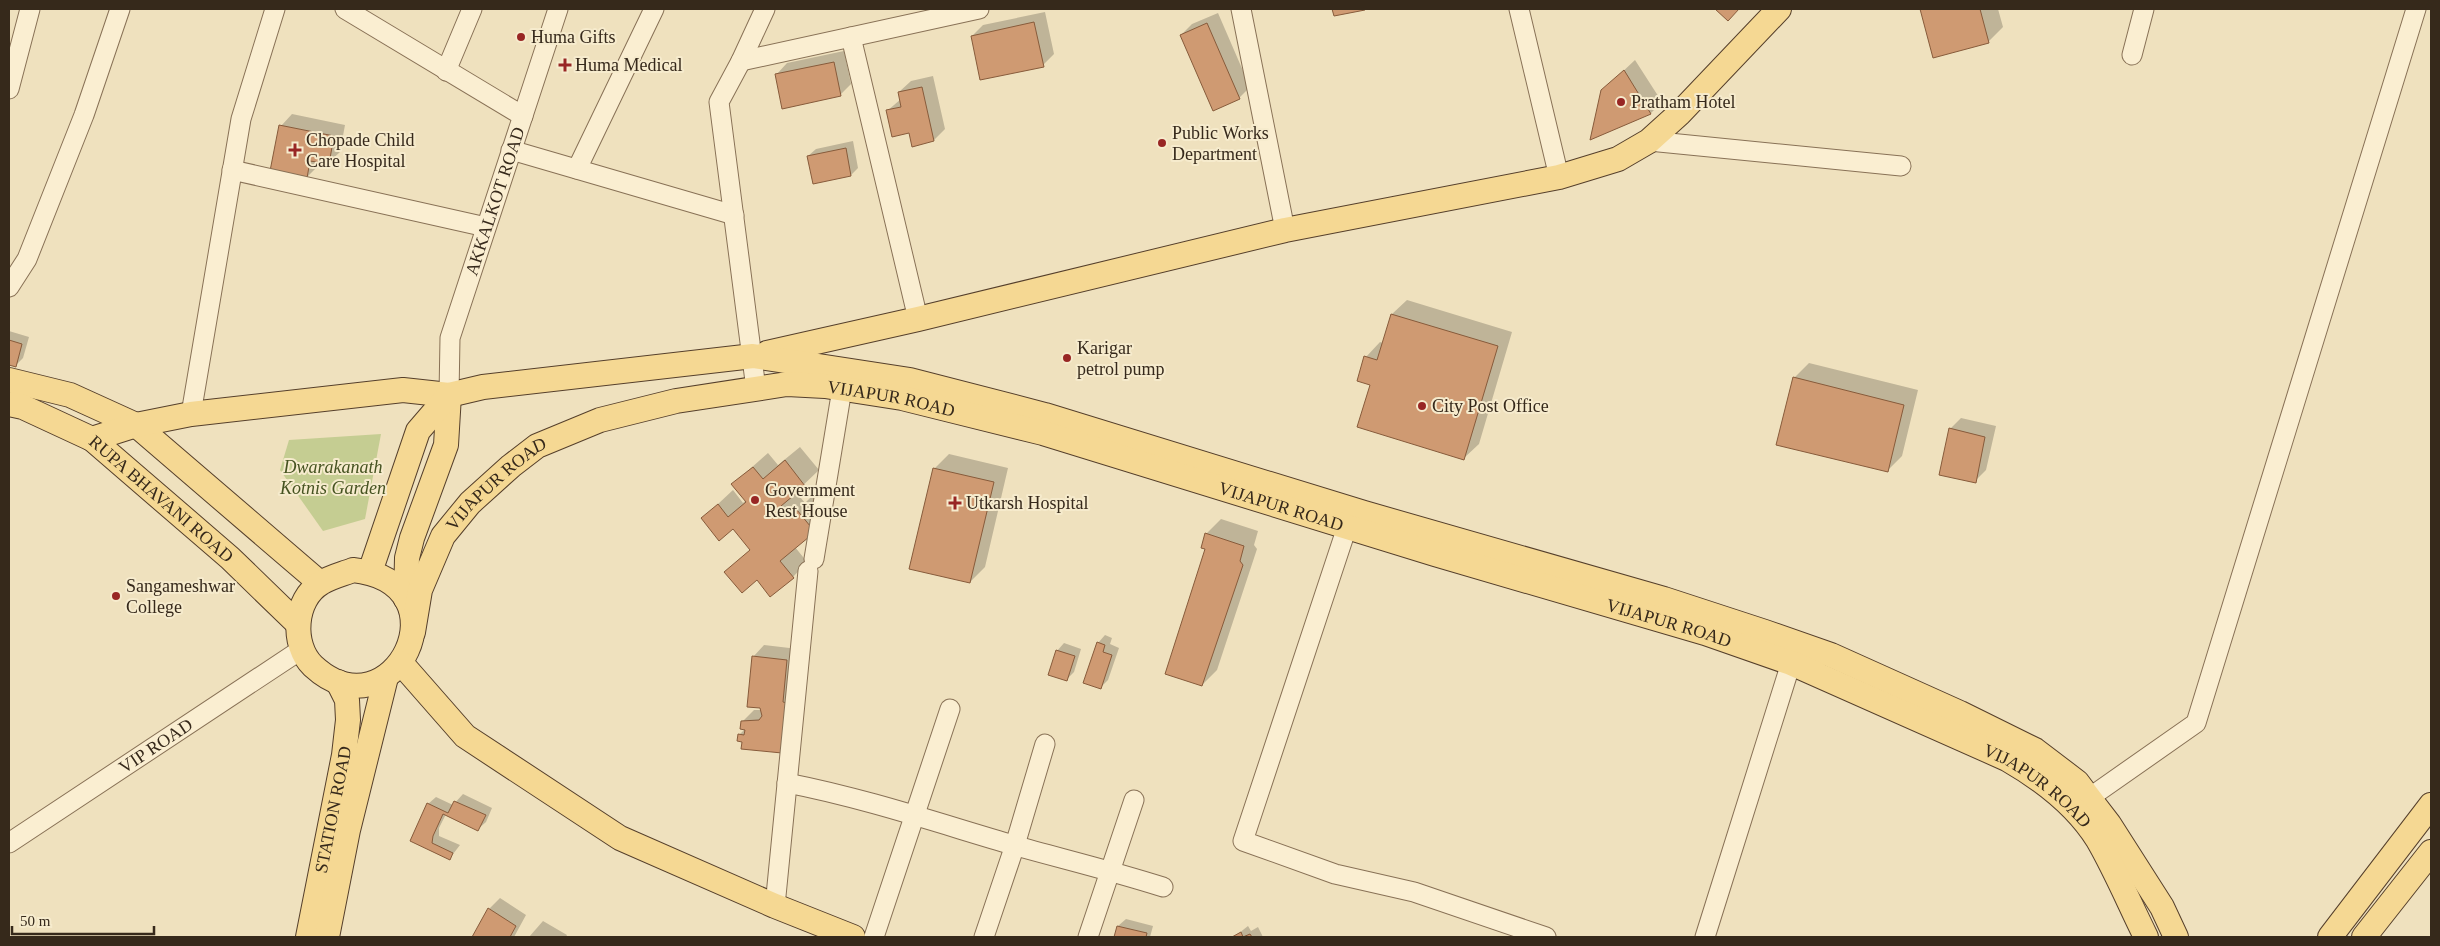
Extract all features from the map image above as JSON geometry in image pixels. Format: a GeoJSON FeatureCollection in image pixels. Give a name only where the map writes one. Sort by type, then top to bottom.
{"type":"FeatureCollection","features":[{"type":"Feature","properties":{"kind":"main road"},"geometry":{"type":"LineString","coordinates":[[753,356],[918,319],[1285,230],[1559,177],[1618,159],[1649,141],[1680,113],[1779,9]]}},
{"type":"Feature","properties":{"kind":"main road","name":"VIJAPUR ROAD"},"geometry":{"type":"LineString","coordinates":[[92,439],[136,425],[191,414],[404,390],[449,395],[483,387],[753,356],[910,380],[1045,415],[1364,513],[1664,599],[1831,655],[1960,712],[2035,750],[2077,782],[2109,824],[2162,908],[2176,937]]}},
{"type":"Feature","properties":{"kind":"main road"},"geometry":{"type":"LineString","coordinates":[[9,380],[70,395],[136,425],[320,583]]}},
{"type":"Feature","properties":{"kind":"main road","name":"VIJAPUR ROAD"},"geometry":{"type":"LineString","coordinates":[[413,632],[420,590],[443,536],[470,503],[511,466],[537,446],[600,420],[676,401],[787,384],[842,389],[902,398],[1043,433],[1347,527],[1696,630],[1791,664],[2006,758],[2038,777],[2070,807],[2097,839],[2146,937]]}},
{"type":"Feature","properties":{"kind":"main road"},"geometry":{"type":"LineString","coordinates":[[370,572],[418,431],[449,395]]}},
{"type":"Feature","properties":{"kind":"main road"},"geometry":{"type":"LineString","coordinates":[[400,592],[412,538],[446,445],[449,395]]}},
{"type":"Feature","properties":{"kind":"main road","name":"RUPA BHAVANI ROAD"},"geometry":{"type":"LineString","coordinates":[[9,404],[22,407],[92,439],[230,558],[297,622]]}},
{"type":"Feature","properties":{"kind":"main road"},"geometry":{"type":"LineString","coordinates":[[353,570],[370,572],[400,592],[412,615],[413,632],[409,649],[393,670],[370,684],[354,685],[338,682],[323,675],[311,663],[302,649],[297,622],[308,596],[320,583],[353,570]]}},
{"type":"Feature","properties":{"kind":"main road"},"geometry":{"type":"LineString","coordinates":[[393,670],[465,736],[620,838],[774,906],[853,937]]}},
{"type":"Feature","properties":{"kind":"main road"},"geometry":{"type":"LineString","coordinates":[[327,927],[348,830],[393,670]]}},
{"type":"Feature","properties":{"kind":"main road","name":"STATION ROAD"},"geometry":{"type":"LineString","coordinates":[[308,937],[327,927],[348,720],[346,700],[338,682]]}},
{"type":"Feature","properties":{"kind":"main road"},"geometry":{"type":"LineString","coordinates":[[2330,937],[2431,805]]}},
{"type":"Feature","properties":{"kind":"main road"},"geometry":{"type":"LineString","coordinates":[[2364,937],[2431,852]]}},
{"type":"Feature","properties":{"kind":"street"},"geometry":{"type":"LineString","coordinates":[[9,90],[30,9]]}},
{"type":"Feature","properties":{"kind":"street"},"geometry":{"type":"LineString","coordinates":[[9,287],[28,259],[84,115],[120,9]]}},
{"type":"Feature","properties":{"kind":"street"},"geometry":{"type":"LineString","coordinates":[[191,414],[241,119],[274,9]]}},
{"type":"Feature","properties":{"kind":"street"},"geometry":{"type":"LineString","coordinates":[[345,9],[523,116]]}},
{"type":"Feature","properties":{"kind":"street"},"geometry":{"type":"LineString","coordinates":[[446,71],[472,9]]}},
{"type":"Feature","properties":{"kind":"street","name":"AKKALKOT ROAD"},"geometry":{"type":"LineString","coordinates":[[449,395],[450,338],[558,9]]}},
{"type":"Feature","properties":{"kind":"street"},"geometry":{"type":"LineString","coordinates":[[576,169],[654,9]]}},
{"type":"Feature","properties":{"kind":"street"},"geometry":{"type":"LineString","coordinates":[[756,389],[718,102],[741,61],[765,9]]}},
{"type":"Feature","properties":{"kind":"street"},"geometry":{"type":"LineString","coordinates":[[741,61],[979,9]]}},
{"type":"Feature","properties":{"kind":"street"},"geometry":{"type":"LineString","coordinates":[[1241,9],[1285,230]]}},
{"type":"Feature","properties":{"kind":"street"},"geometry":{"type":"LineString","coordinates":[[1519,9],[1559,177]]}},
{"type":"Feature","properties":{"kind":"street"},"geometry":{"type":"LineString","coordinates":[[2132,55],[2144,9]]}},
{"type":"Feature","properties":{"kind":"street"},"geometry":{"type":"LineString","coordinates":[[2089,798],[2196,723],[2416,9]]}},
{"type":"Feature","properties":{"kind":"street"},"geometry":{"type":"LineString","coordinates":[[851,37],[918,319]]}},
{"type":"Feature","properties":{"kind":"street"},"geometry":{"type":"LineString","coordinates":[[1649,141],[1901,166]]}},
{"type":"Feature","properties":{"kind":"street"},"geometry":{"type":"LineString","coordinates":[[511,150],[734,216]]}},
{"type":"Feature","properties":{"kind":"street"},"geometry":{"type":"LineString","coordinates":[[232,170],[486,227]]}},
{"type":"Feature","properties":{"kind":"street"},"geometry":{"type":"LineString","coordinates":[[774,906],[811,565],[842,389]]}},
{"type":"Feature","properties":{"kind":"street"},"geometry":{"type":"LineString","coordinates":[[1347,527],[1243,841],[1335,874],[1414,892],[1546,937]]}},
{"type":"Feature","properties":{"kind":"street","name":"VIP ROAD"},"geometry":{"type":"LineString","coordinates":[[9,843],[302,649]]}},
{"type":"Feature","properties":{"kind":"street"},"geometry":{"type":"LineString","coordinates":[[1705,937],[1791,664]]}},
{"type":"Feature","properties":{"kind":"street"},"geometry":{"type":"LineString","coordinates":[[874,937],[950,710]]}},
{"type":"Feature","properties":{"kind":"street"},"geometry":{"type":"LineString","coordinates":[[984,937],[1015,845],[1045,744]]}},
{"type":"Feature","properties":{"kind":"street"},"geometry":{"type":"LineString","coordinates":[[787,783],[838,793],[1015,845],[1110,870],[1163,887]]}},
{"type":"Feature","properties":{"kind":"street"},"geometry":{"type":"LineString","coordinates":[[1088,937],[1134,800]]}},
{"type":"Feature","properties":{"kind":"green space","name":"Dwarakanath Kotnis Garden"},"geometry":{"type":"Polygon","coordinates":[[[381,434],[365,519],[323,531],[280,470],[289,440],[381,434]]]}},
{"type":"Feature","properties":{"kind":"building"},"geometry":{"type":"Polygon","coordinates":[[[1332,9],[1364,9],[1365,10],[1334,16],[1332,9]]]}},
{"type":"Feature","properties":{"kind":"building"},"geometry":{"type":"Polygon","coordinates":[[[1715,9],[1739,9],[1728,21],[1715,9]]]}},
{"type":"Feature","properties":{"kind":"building"},"geometry":{"type":"Polygon","coordinates":[[[1920,9],[1980,9],[1989,43],[1933,58],[1920,9]]]}},
{"type":"Feature","properties":{"kind":"building"},"geometry":{"type":"Polygon","coordinates":[[[1034,22],[1044,67],[980,80],[971,36],[1034,22]]]}},
{"type":"Feature","properties":{"kind":"building"},"geometry":{"type":"Polygon","coordinates":[[[1207,23],[1240,99],[1213,111],[1180,35],[1207,23]]]}},
{"type":"Feature","properties":{"kind":"building"},"geometry":{"type":"Polygon","coordinates":[[[834,62],[841,96],[782,109],[775,74],[834,62]]]}},
{"type":"Feature","properties":{"kind":"building","name":"Pratham Hotel"},"geometry":{"type":"Polygon","coordinates":[[[1624,70],[1651,114],[1590,140],[1601,90],[1624,70]]]}},
{"type":"Feature","properties":{"kind":"building"},"geometry":{"type":"Polygon","coordinates":[[[922,87],[934,141],[912,147],[909,133],[892,137],[886,110],[901,107],[898,92],[922,87]]]}},
{"type":"Feature","properties":{"kind":"building"},"geometry":{"type":"Polygon","coordinates":[[[279,125],[334,136],[329,164],[310,161],[307,178],[270,171],[279,125]]]}},
{"type":"Feature","properties":{"kind":"building"},"geometry":{"type":"Polygon","coordinates":[[[846,148],[851,176],[813,184],[807,156],[846,148]]]}},
{"type":"Feature","properties":{"kind":"building","name":"City Post Office"},"geometry":{"type":"Polygon","coordinates":[[[1391,314],[1498,346],[1464,460],[1357,427],[1370,385],[1357,381],[1364,356],[1377,360],[1391,314]]]}},
{"type":"Feature","properties":{"kind":"building"},"geometry":{"type":"Polygon","coordinates":[[[9,340],[22,344],[16,367],[9,365],[9,340]]]}},
{"type":"Feature","properties":{"kind":"building"},"geometry":{"type":"Polygon","coordinates":[[[1793,377],[1904,405],[1888,472],[1776,445],[1793,377]]]}},
{"type":"Feature","properties":{"kind":"building"},"geometry":{"type":"Polygon","coordinates":[[[1949,428],[1985,437],[1976,483],[1939,475],[1949,428]]]}},
{"type":"Feature","properties":{"kind":"building"},"geometry":{"type":"Polygon","coordinates":[[[785,460],[805,486],[781,506],[789,516],[797,510],[815,532],[780,561],[794,578],[770,597],[757,580],[742,593],[724,572],[750,550],[733,529],[719,541],[701,518],[718,504],[728,517],[746,502],[731,484],[753,467],[763,479],[785,460]]]}},
{"type":"Feature","properties":{"kind":"building"},"geometry":{"type":"Polygon","coordinates":[[[933,468],[994,482],[970,583],[909,569],[933,468]]]}},
{"type":"Feature","properties":{"kind":"building"},"geometry":{"type":"Polygon","coordinates":[[[1205,533],[1244,546],[1240,561],[1243,565],[1202,686],[1165,674],[1205,549],[1201,548],[1205,533]]]}},
{"type":"Feature","properties":{"kind":"building"},"geometry":{"type":"Polygon","coordinates":[[[1097,642],[1105,645],[1103,652],[1112,655],[1101,689],[1083,683],[1097,642]]]}},
{"type":"Feature","properties":{"kind":"building"},"geometry":{"type":"Polygon","coordinates":[[[1056,650],[1075,656],[1067,681],[1048,675],[1056,650]]]}},
{"type":"Feature","properties":{"kind":"building"},"geometry":{"type":"Polygon","coordinates":[[[752,656],[787,660],[783,702],[787,703],[782,753],[741,749],[742,742],[737,741],[738,734],[744,735],[745,730],[740,729],[741,721],[759,720],[762,716],[760,708],[747,707],[752,656]]]}},
{"type":"Feature","properties":{"kind":"building"},"geometry":{"type":"Polygon","coordinates":[[[454,801],[486,815],[478,831],[443,814],[433,836],[432,843],[453,853],[450,860],[410,841],[427,803],[448,813],[454,801]]]}},
{"type":"Feature","properties":{"kind":"building"},"geometry":{"type":"Polygon","coordinates":[[[488,908],[516,926],[510,937],[472,937],[488,908]]]}},
{"type":"Feature","properties":{"kind":"building"},"geometry":{"type":"Polygon","coordinates":[[[1117,926],[1147,933],[1146,937],[1114,937],[1117,926]]]}},
{"type":"Feature","properties":{"kind":"building"},"geometry":{"type":"Polygon","coordinates":[[[1241,932],[1243,937],[1232,937],[1241,932]]]}},
{"type":"Feature","properties":{"kind":"place","name":"Huma Gifts"},"geometry":{"type":"Point","coordinates":[521,37]}},
{"type":"Feature","properties":{"kind":"place","name":"Huma Medical"},"geometry":{"type":"Point","coordinates":[565,65]}},
{"type":"Feature","properties":{"kind":"place","name":"Pratham Hotel"},"geometry":{"type":"Point","coordinates":[1621,102]}},
{"type":"Feature","properties":{"kind":"place","name":"Public Works Department"},"geometry":{"type":"Point","coordinates":[1162,143]}},
{"type":"Feature","properties":{"kind":"place","name":"Chopade Child Care Hospital"},"geometry":{"type":"Point","coordinates":[295,150]}},
{"type":"Feature","properties":{"kind":"place","name":"Karigar petrol pump"},"geometry":{"type":"Point","coordinates":[1067,358]}},
{"type":"Feature","properties":{"kind":"place","name":"City Post Office"},"geometry":{"type":"Point","coordinates":[1422,406]}},
{"type":"Feature","properties":{"kind":"place","name":"Government Rest House"},"geometry":{"type":"Point","coordinates":[755,500]}},
{"type":"Feature","properties":{"kind":"place","name":"Utkarsh Hospital"},"geometry":{"type":"Point","coordinates":[955,503]}},
{"type":"Feature","properties":{"kind":"place","name":"Sangameshwar College"},"geometry":{"type":"Point","coordinates":[116,596]}}]}
